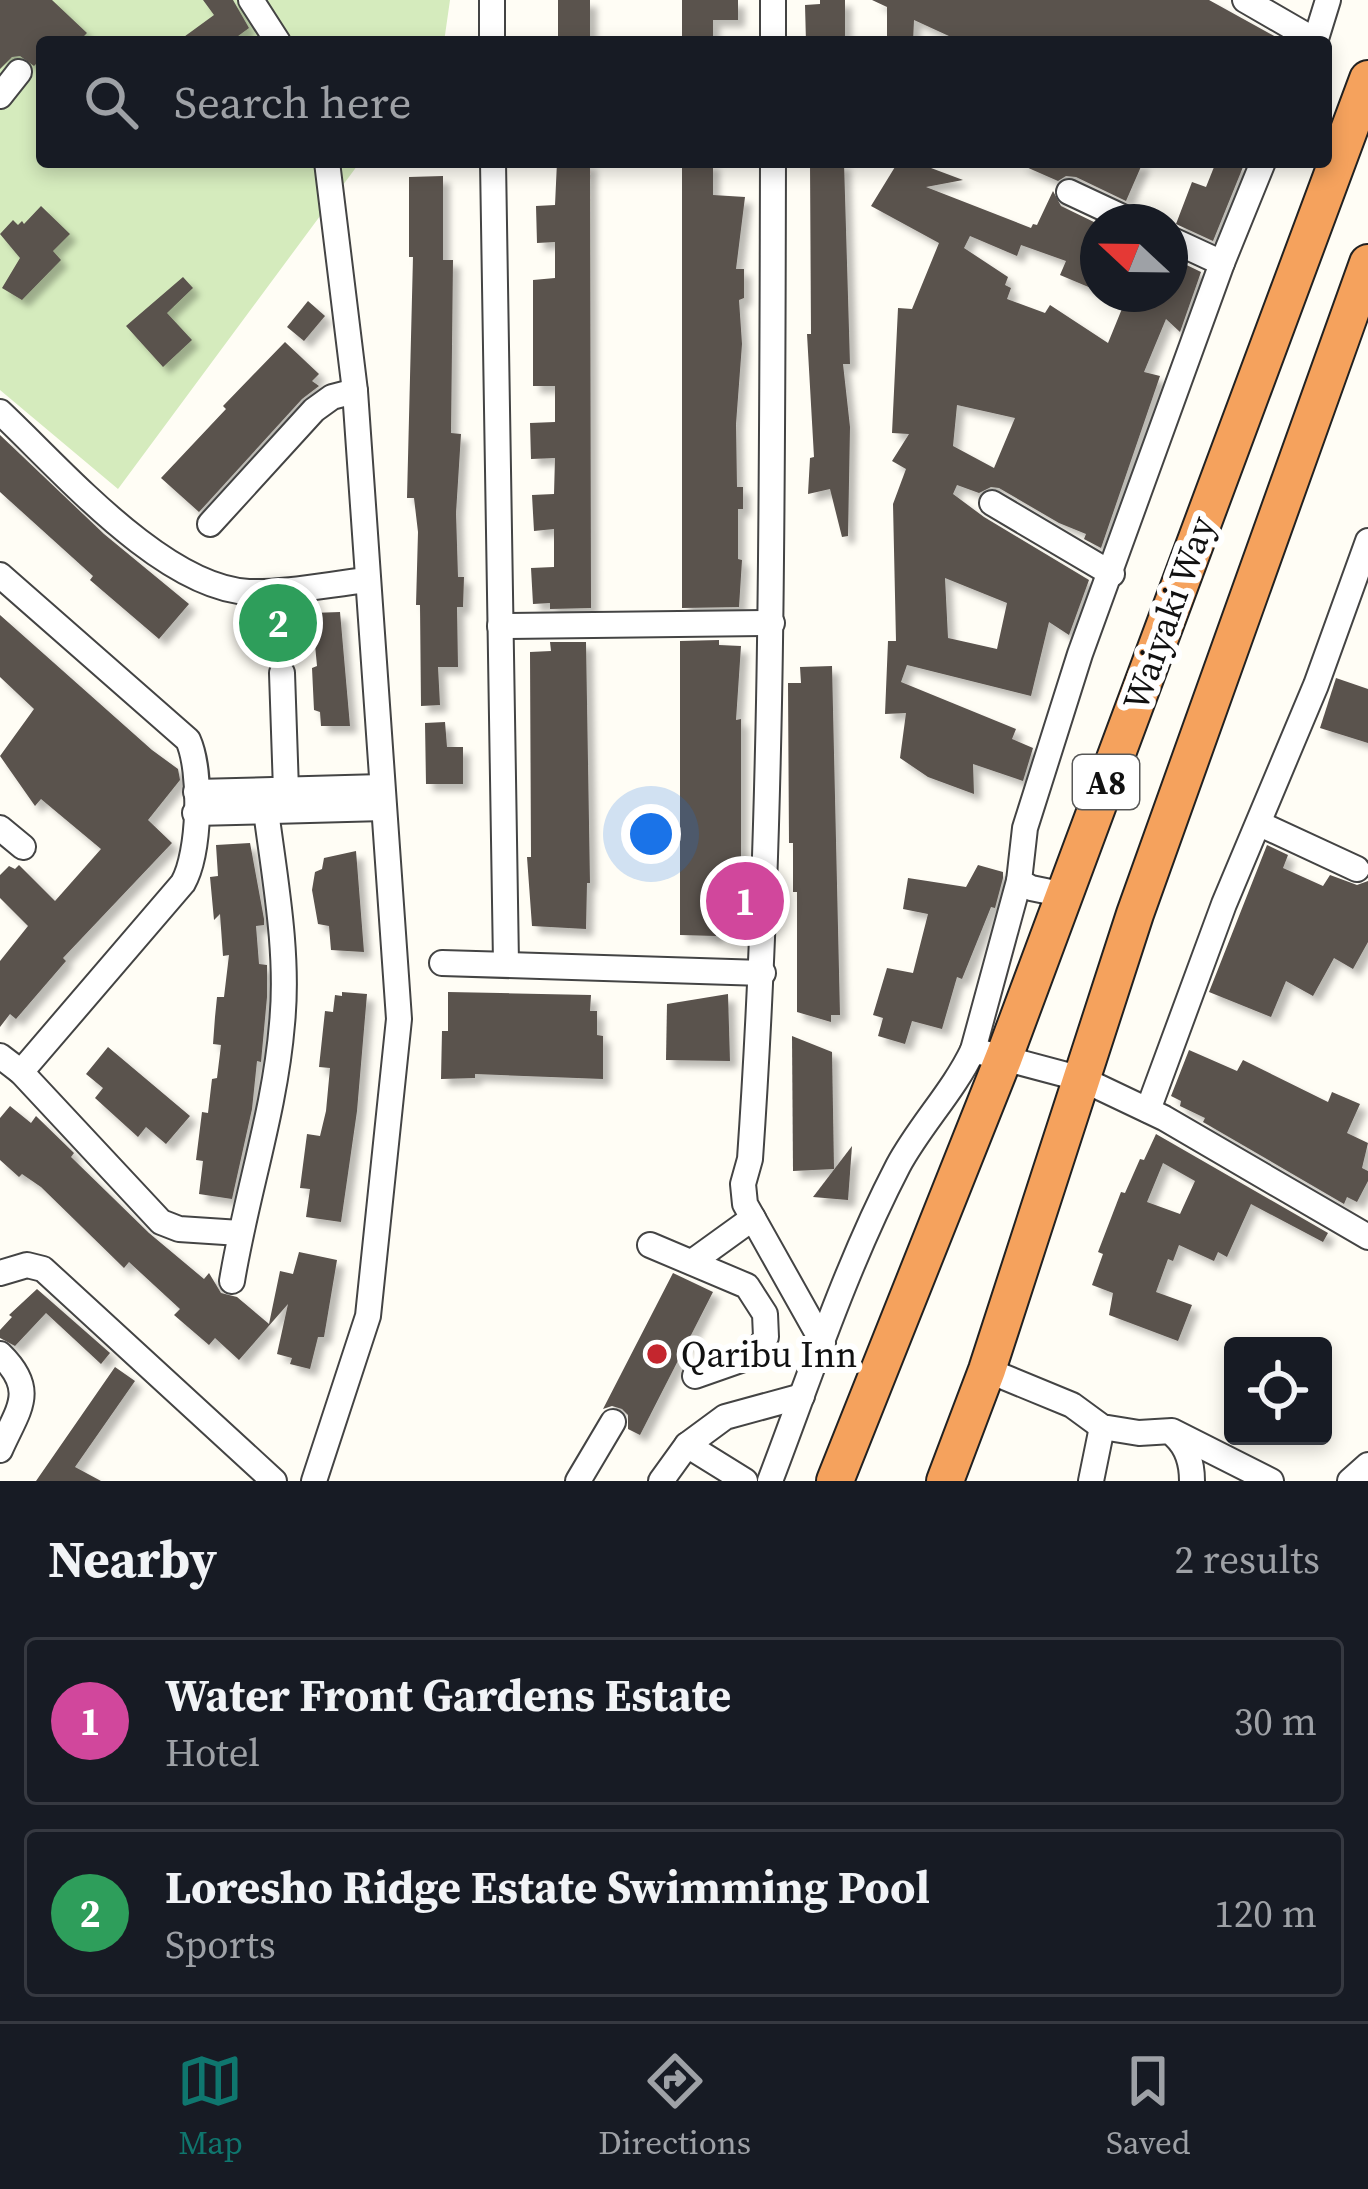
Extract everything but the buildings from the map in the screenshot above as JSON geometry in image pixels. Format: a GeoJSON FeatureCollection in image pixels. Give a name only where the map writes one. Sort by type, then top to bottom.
{"type":"FeatureCollection","features":[{"type":"Feature","properties":{"kind":"highway","name":"Waiyaki Way"},"geometry":{"type":"LineString","coordinates":[[835,1481],[989,1053],[1065,895],[1368,79]]}},
{"type":"Feature","properties":{"kind":"highway","name":"Waiyaki Way"},"geometry":{"type":"LineString","coordinates":[[946,1481],[987,1370],[1135,914],[1368,262]]}},
{"type":"Feature","properties":{"kind":"highway"},"geometry":{"type":"LineString","coordinates":[[1261,364],[1323,388]]}},
{"type":"Feature","properties":{"kind":"street"},"geometry":{"type":"LineString","coordinates":[[251,0],[274,36]]}},
{"type":"Feature","properties":{"kind":"street"},"geometry":{"type":"LineString","coordinates":[[492,0],[492,36]]}},
{"type":"Feature","properties":{"kind":"street"},"geometry":{"type":"LineString","coordinates":[[772,0],[772,36]]}},
{"type":"Feature","properties":{"kind":"street"},"geometry":{"type":"LineString","coordinates":[[1245,0],[1306,36]]}},
{"type":"Feature","properties":{"kind":"street"},"geometry":{"type":"LineString","coordinates":[[1318,36],[1328,0]]}},
{"type":"Feature","properties":{"kind":"street"},"geometry":{"type":"LineString","coordinates":[[0,96],[20,72]]}},
{"type":"Feature","properties":{"kind":"street"},"geometry":{"type":"LineString","coordinates":[[314,1481],[368,1316],[399,1019],[355,391],[328,168]]}},
{"type":"Feature","properties":{"kind":"street"},"geometry":{"type":"LineString","coordinates":[[493,168],[506,963]]}},
{"type":"Feature","properties":{"kind":"street"},"geometry":{"type":"LineString","coordinates":[[772,168],[772,622],[763,973],[750,1159],[743,1184],[753,1218],[823,1343]]}},
{"type":"Feature","properties":{"kind":"street"},"geometry":{"type":"LineString","coordinates":[[770,1481],[892,1178],[950,1093],[989,1053],[1025,828],[1080,654],[1261,168]]}},
{"type":"Feature","properties":{"kind":"street"},"geometry":{"type":"LineString","coordinates":[[1070,192],[1095,204]]}},
{"type":"Feature","properties":{"kind":"street"},"geometry":{"type":"LineString","coordinates":[[1188,247],[1222,263]]}},
{"type":"Feature","properties":{"kind":"street"},"geometry":{"type":"LineString","coordinates":[[210,524],[314,410],[332,397],[355,391]]}},
{"type":"Feature","properties":{"kind":"street"},"geometry":{"type":"LineString","coordinates":[[0,412],[140,542],[185,573],[249,592],[368,580]]}},
{"type":"Feature","properties":{"kind":"street"},"geometry":{"type":"LineString","coordinates":[[992,502],[1112,574]]}},
{"type":"Feature","properties":{"kind":"street"},"geometry":{"type":"LineString","coordinates":[[1148,1110],[1368,541]]}},
{"type":"Feature","properties":{"kind":"street"},"geometry":{"type":"LineString","coordinates":[[0,575],[188,740],[195,756],[193,858],[183,883],[10,1064],[161,1222],[179,1229],[240,1232]]}},
{"type":"Feature","properties":{"kind":"street"},"geometry":{"type":"LineString","coordinates":[[500,626],[772,622]]}},
{"type":"Feature","properties":{"kind":"street"},"geometry":{"type":"LineString","coordinates":[[282,673],[286,790]]}},
{"type":"Feature","properties":{"kind":"street"},"geometry":{"type":"LineString","coordinates":[[195,802],[286,790],[383,798]]}},
{"type":"Feature","properties":{"kind":"street"},"geometry":{"type":"LineString","coordinates":[[195,802],[266,811],[383,798]]}},
{"type":"Feature","properties":{"kind":"street"},"geometry":{"type":"LineString","coordinates":[[232,1281],[272,1097],[283,1022],[282,958],[266,811]]}},
{"type":"Feature","properties":{"kind":"street"},"geometry":{"type":"LineString","coordinates":[[1259,824],[1357,869]]}},
{"type":"Feature","properties":{"kind":"street"},"geometry":{"type":"LineString","coordinates":[[0,828],[23,847]]}},
{"type":"Feature","properties":{"kind":"street"},"geometry":{"type":"LineString","coordinates":[[1019,881],[1065,895]]}},
{"type":"Feature","properties":{"kind":"street"},"geometry":{"type":"LineString","coordinates":[[442,963],[763,973]]}},
{"type":"Feature","properties":{"kind":"street"},"geometry":{"type":"LineString","coordinates":[[989,1053],[1082,1079],[1148,1110],[1368,1237]]}},
{"type":"Feature","properties":{"kind":"street"},"geometry":{"type":"LineString","coordinates":[[692,1262],[753,1218]]}},
{"type":"Feature","properties":{"kind":"street"},"geometry":{"type":"LineString","coordinates":[[650,1245],[747,1286],[765,1314],[768,1326],[755,1355],[695,1376]]}},
{"type":"Feature","properties":{"kind":"street"},"geometry":{"type":"LineString","coordinates":[[0,1273],[27,1265],[43,1269],[274,1481]]}},
{"type":"Feature","properties":{"kind":"street"},"geometry":{"type":"LineString","coordinates":[[0,1354],[13,1367],[23,1398],[0,1450]]}},
{"type":"Feature","properties":{"kind":"street"},"geometry":{"type":"LineString","coordinates":[[987,1370],[1072,1406],[1102,1427],[1139,1433],[1168,1431],[1270,1481]]}},
{"type":"Feature","properties":{"kind":"street"},"geometry":{"type":"LineString","coordinates":[[662,1481],[687,1445],[725,1418],[802,1396]]}},
{"type":"Feature","properties":{"kind":"street"},"geometry":{"type":"LineString","coordinates":[[578,1481],[613,1421]]}},
{"type":"Feature","properties":{"kind":"street"},"geometry":{"type":"LineString","coordinates":[[1091,1481],[1102,1427]]}},
{"type":"Feature","properties":{"kind":"street"},"geometry":{"type":"LineString","coordinates":[[1168,1431],[1184,1444],[1192,1481]]}},
{"type":"Feature","properties":{"kind":"street"},"geometry":{"type":"LineString","coordinates":[[687,1445],[744,1481]]}},
{"type":"Feature","properties":{"kind":"street"},"geometry":{"type":"LineString","coordinates":[[1350,1481],[1368,1466]]}},
{"type":"Feature","properties":{"kind":"green space"},"geometry":{"type":"Polygon","coordinates":[[[0,0],[450,0],[445,36],[36,36],[36,168],[356,168],[118,489],[0,390],[0,0]]]}},
{"type":"Feature","properties":{"kind":"water"},"geometry":{"type":"Polygon","coordinates":[[[307,606],[306,647],[286,648],[284,633],[249,635],[249,612],[307,606]]]}},
{"type":"Feature","properties":{"kind":"place","name":"Loresho Ridge Estate Swimming Pool"},"geometry":{"type":"Point","coordinates":[278,623]}},
{"type":"Feature","properties":{"kind":"place","name":"Water Front Gardens Estate"},"geometry":{"type":"Point","coordinates":[745,901]}},
{"type":"Feature","properties":{"kind":"place","name":"Qaribu Inn"},"geometry":{"type":"Point","coordinates":[657,1354]}}]}
